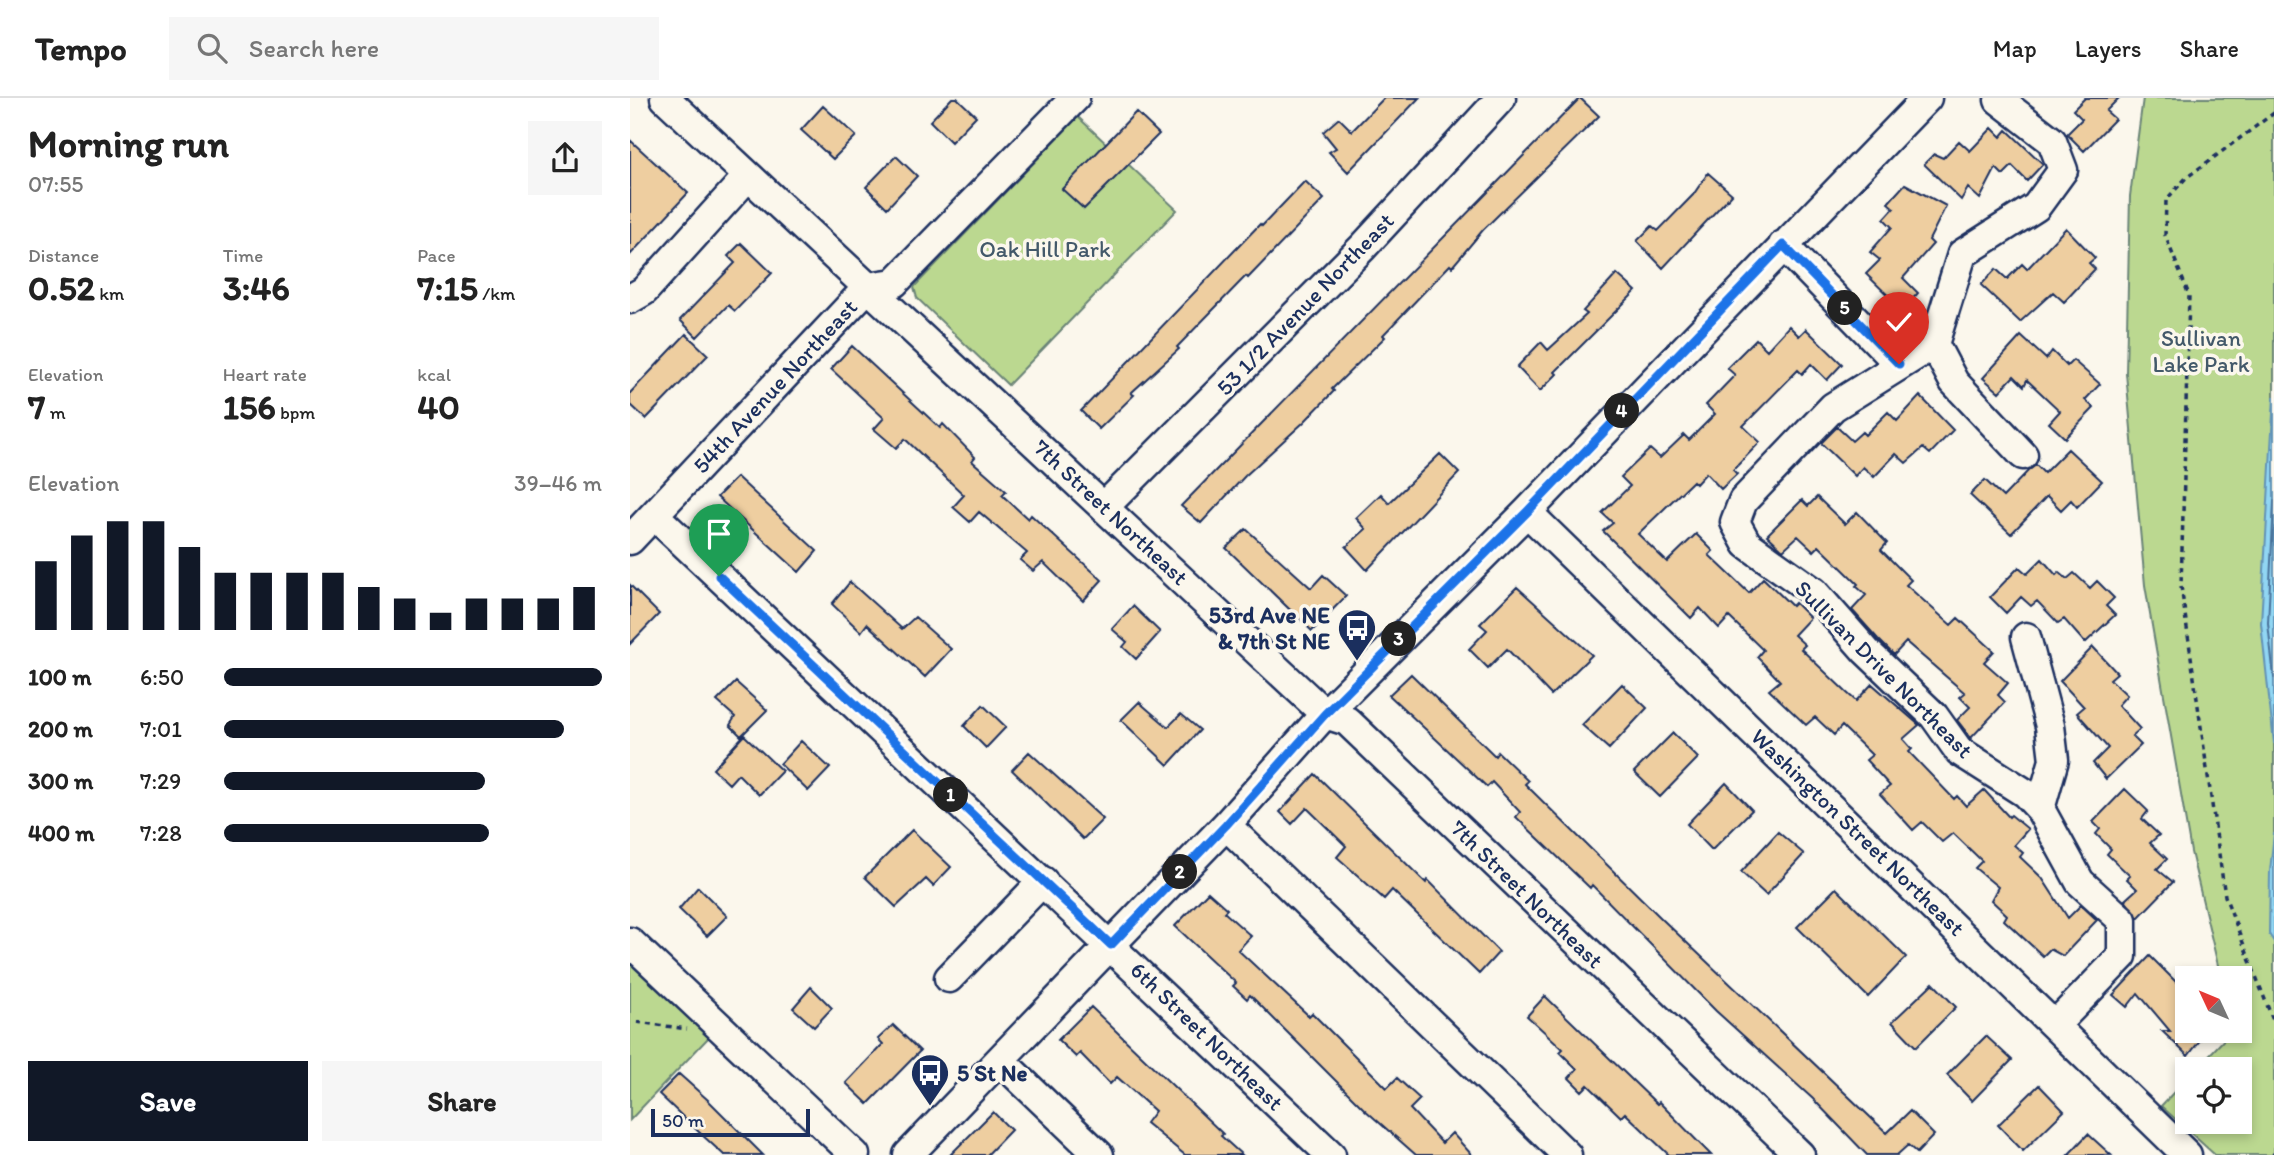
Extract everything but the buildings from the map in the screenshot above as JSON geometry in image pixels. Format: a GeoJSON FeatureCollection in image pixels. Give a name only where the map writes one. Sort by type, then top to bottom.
{"type":"FeatureCollection","features":[{"type":"Feature","properties":{"kind":"street","name":"7th Street Northeast"},"geometry":{"type":"LineString","coordinates":[[665,98],[1325,714],[1347,721],[1800,1155]]}},
{"type":"Feature","properties":{"kind":"street","name":"54th Avenue Northeast"},"geometry":{"type":"LineString","coordinates":[[630,540],[868,287],[894,282],[1075,98]]}},
{"type":"Feature","properties":{"kind":"street","name":"53 1/2 Avenue Northeast"},"geometry":{"type":"LineString","coordinates":[[1105,506],[1363,247],[1501,98]]}},
{"type":"Feature","properties":{"kind":"street"},"geometry":{"type":"LineString","coordinates":[[908,1155],[1226,825],[1325,714],[1527,512],[1927,98]]}},
{"type":"Feature","properties":{"kind":"street"},"geometry":{"type":"LineString","coordinates":[[1999,100],[2052,141],[2063,170],[2036,207],[1962,254],[1934,344],[1954,382],[2023,455]]}},
{"type":"Feature","properties":{"kind":"street"},"geometry":{"type":"LineString","coordinates":[[630,299],[644,291],[748,176]]}},
{"type":"Feature","properties":{"kind":"street"},"geometry":{"type":"LineString","coordinates":[[1783,245],[1899,364]]}},
{"type":"Feature","properties":{"kind":"street","name":"Sullivan Drive Northeast"},"geometry":{"type":"LineString","coordinates":[[1934,344],[1833,407],[1743,501],[1735,522],[1747,544],[1814,592],[1866,651],[1934,716],[1959,751],[2025,793],[2040,809],[2080,882],[2122,920],[2122,956],[2056,1024]]}},
{"type":"Feature","properties":{"kind":"street","name":"Washington Street Northeast"},"geometry":{"type":"LineString","coordinates":[[1527,512],[2056,1024],[2187,1155]]}},
{"type":"Feature","properties":{"kind":"street","name":"6th Street Northeast"},"geometry":{"type":"LineString","coordinates":[[654,515],[1331,1155]]}},
{"type":"Feature","properties":{"kind":"street"},"geometry":{"type":"LineString","coordinates":[[2026,637],[2050,726],[2054,761],[2040,809]]}},
{"type":"Feature","properties":{"kind":"street"},"geometry":{"type":"LineString","coordinates":[[1226,825],[1567,1155]]}},
{"type":"Feature","properties":{"kind":"street"},"geometry":{"type":"LineString","coordinates":[[949,978],[1043,881]]}},
{"type":"Feature","properties":{"kind":"street"},"geometry":{"type":"LineString","coordinates":[[630,942],[855,1155]]}},
{"type":"Feature","properties":{"kind":"street"},"geometry":{"type":"LineString","coordinates":[[1000,1060],[1099,1155]]}},
{"type":"Feature","properties":{"kind":"path"},"geometry":{"type":"LineString","coordinates":[[2274,113],[2186,178],[2166,200],[2165,235],[2189,295],[2181,586],[2225,896],[2274,1023]]}},
{"type":"Feature","properties":{"kind":"path"},"geometry":{"type":"LineString","coordinates":[[637,1022],[694,1030],[708,1016]]}},
{"type":"Feature","properties":{"kind":"green space","name":"Sullivan Lake Park"},"geometry":{"type":"Polygon","coordinates":[[[2143,98],[2274,98],[2274,1155],[2215,1155],[2192,1134],[2252,1134],[2252,1057],[2207,1057],[2221,1043],[2252,1043],[2252,966],[2218,966],[2191,852],[2145,585],[2126,373],[2130,196],[2143,98]]]}},
{"type":"Feature","properties":{"kind":"green space","name":"Oak Hill Park"},"geometry":{"type":"Polygon","coordinates":[[[1078,117],[1177,210],[1008,385],[917,298],[914,287],[1078,117]]]}},
{"type":"Feature","properties":{"kind":"green space"},"geometry":{"type":"Polygon","coordinates":[[[630,961],[709,1037],[630,1120],[630,961]]]}},
{"type":"Feature","properties":{"kind":"green space","name":"Sullivan Lake Park"},"geometry":{"type":"Polygon","coordinates":[[[2175,1091],[2175,1119],[2161,1106],[2175,1091]]]}},
{"type":"Feature","properties":{"kind":"water"},"geometry":{"type":"Polygon","coordinates":[[[2274,396],[2274,744],[2261,623],[2274,396]]]}},
{"type":"Feature","properties":{"kind":"water"},"geometry":{"type":"Polygon","coordinates":[[[2274,833],[2274,942],[2269,934],[2270,871],[2274,833]]]}},
{"type":"Feature","properties":{"kind":"place","name":"53rd Ave NE & 7th St NE"},"geometry":{"type":"Point","coordinates":[1357,662]}},
{"type":"Feature","properties":{"kind":"place","name":"5 St Ne"},"geometry":{"type":"Point","coordinates":[930,1107]}},
{"type":"Feature","properties":{"kind":"route"},"geometry":{"type":"LineString","coordinates":[[719,576],[1111,945],[1226,825],[1325,714],[1527,512],[1783,245],[1899,364]]}}]}
